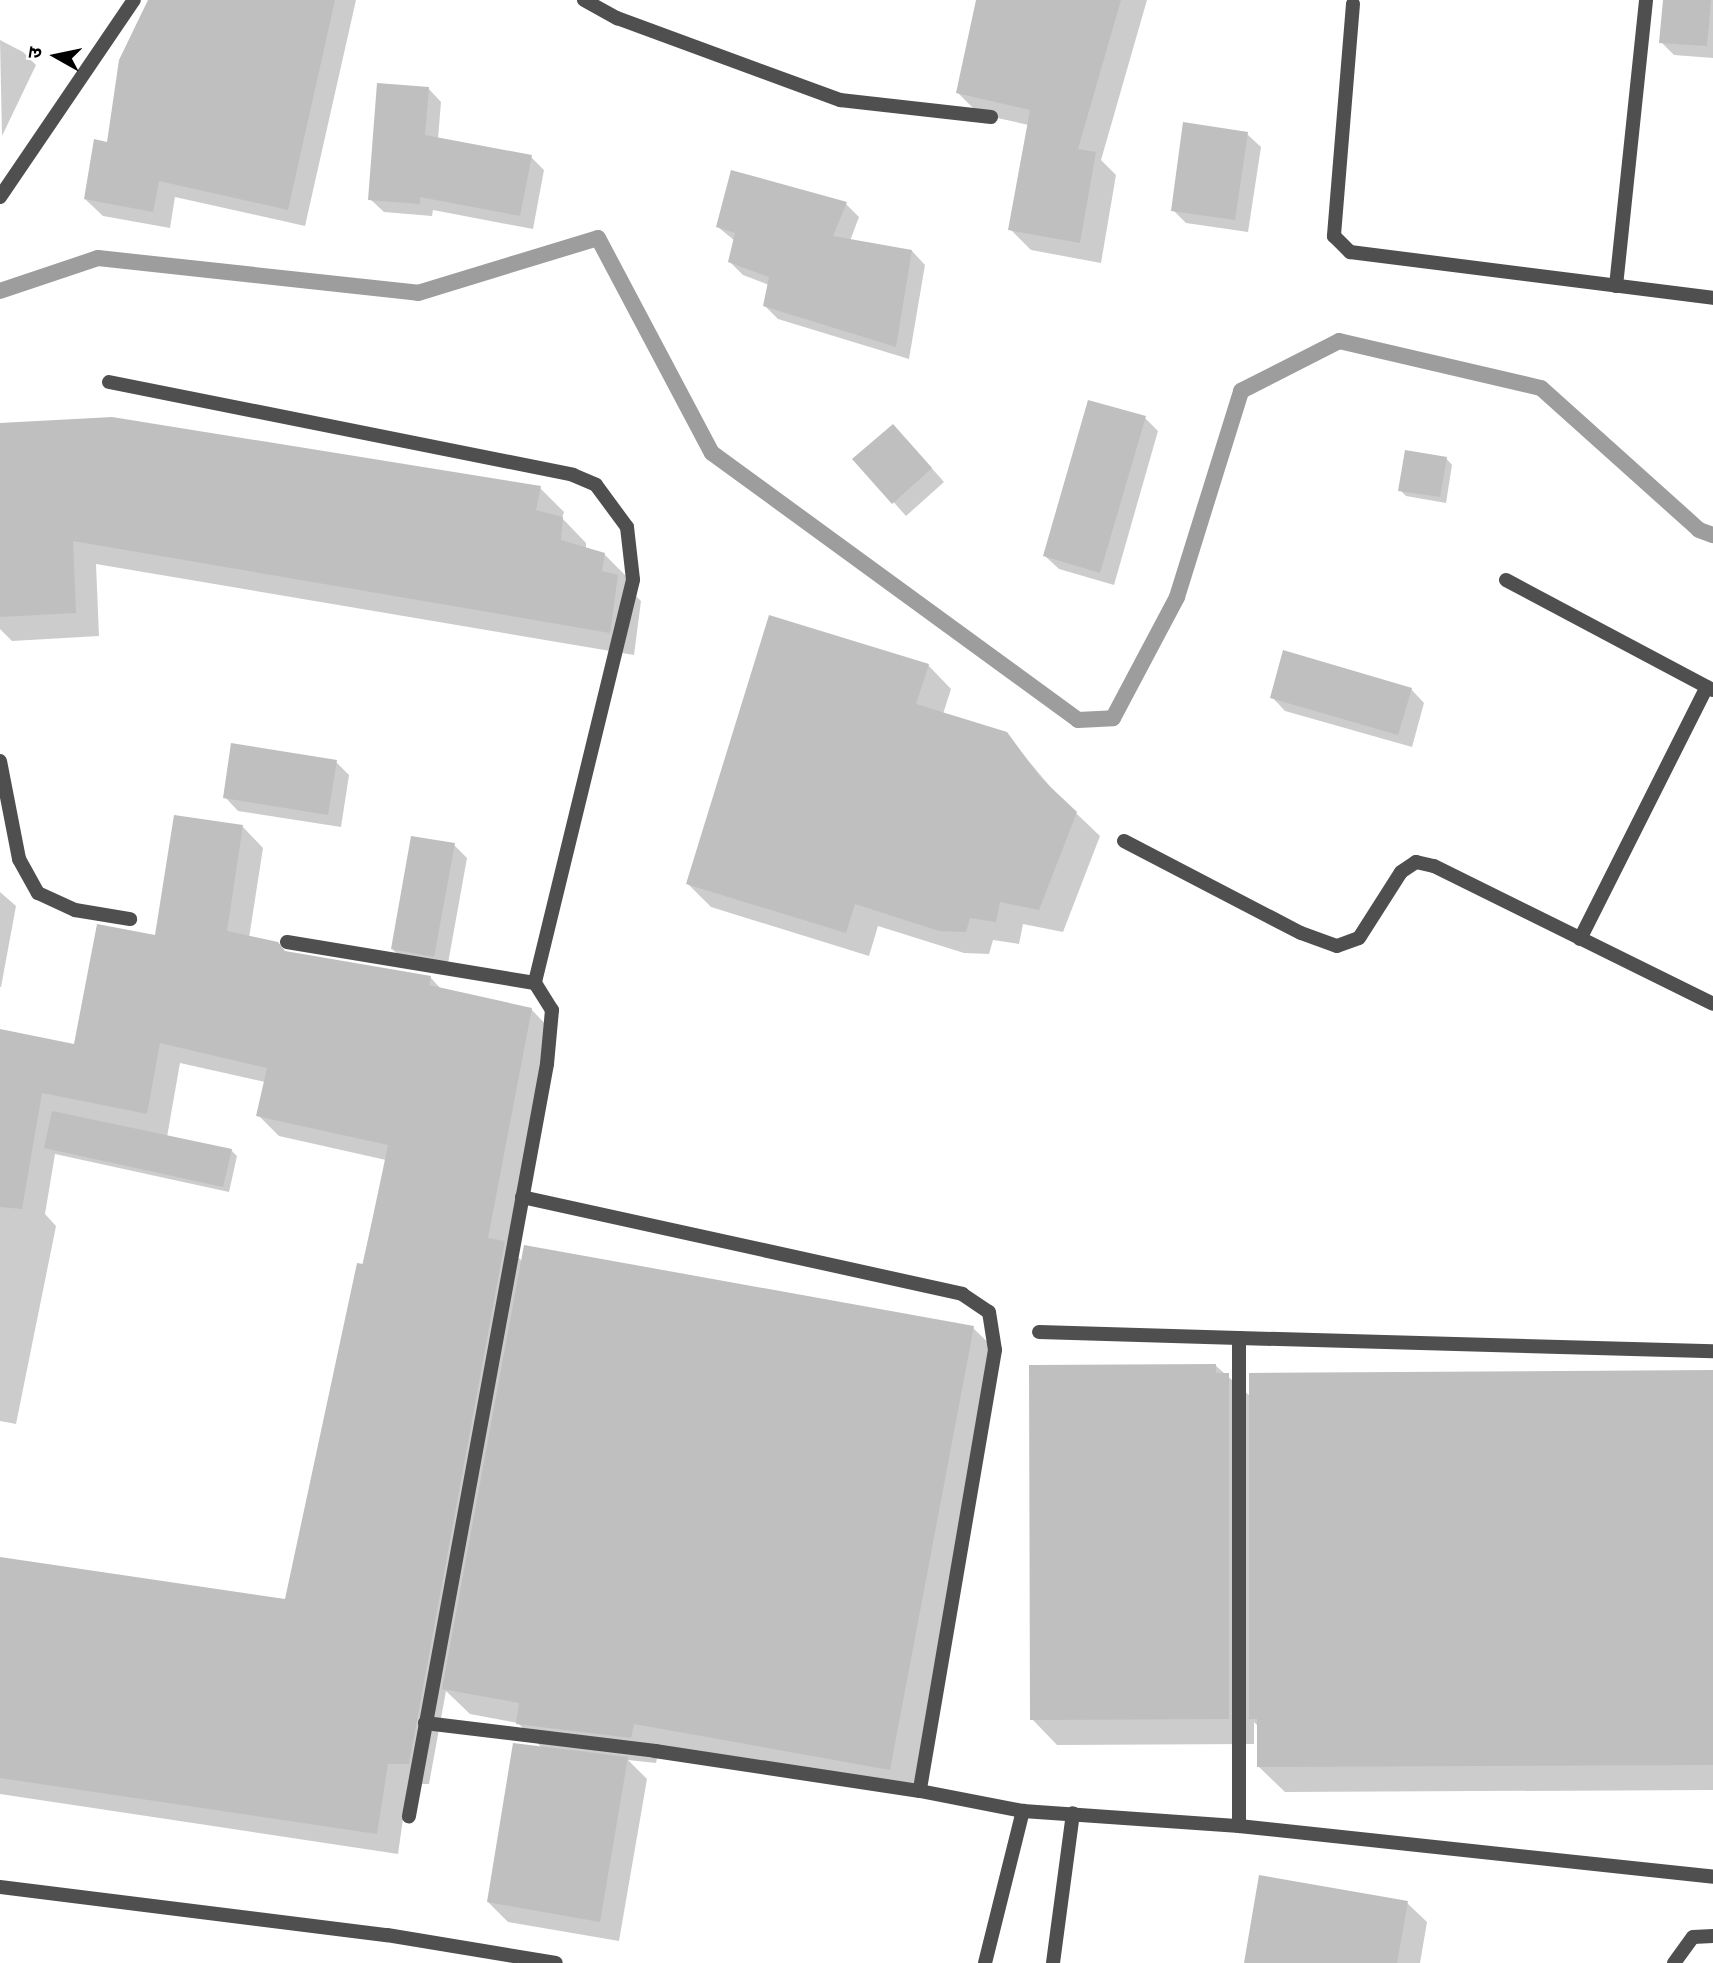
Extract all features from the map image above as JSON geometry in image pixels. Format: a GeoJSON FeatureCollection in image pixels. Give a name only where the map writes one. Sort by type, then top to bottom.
{"type":"FeatureCollection","features":[{"type":"Feature","properties":{"kind":"street"},"geometry":{"type":"LineString","coordinates":[[0,197],[134,0]]}},
{"type":"Feature","properties":{"kind":"street"},"geometry":{"type":"LineString","coordinates":[[584,0],[617,18],[840,100],[991,117]]}},
{"type":"Feature","properties":{"kind":"street"},"geometry":{"type":"LineString","coordinates":[[1616,286],[1646,0]]}},
{"type":"Feature","properties":{"kind":"street"},"geometry":{"type":"LineString","coordinates":[[1353,4],[1334,236],[1350,253],[1713,298]]}},
{"type":"Feature","properties":{"kind":"street"},"geometry":{"type":"LineString","coordinates":[[109,382],[573,475],[596,485],[628,527],[633,580],[536,983],[552,1010],[547,1064],[409,1816]]}},
{"type":"Feature","properties":{"kind":"street"},"geometry":{"type":"LineString","coordinates":[[1506,580],[1710,689],[1580,939]]}},
{"type":"Feature","properties":{"kind":"street"},"geometry":{"type":"LineString","coordinates":[[0,761],[19,859],[38,893],[75,910],[130,919]]}},
{"type":"Feature","properties":{"kind":"street"},"geometry":{"type":"LineString","coordinates":[[1124,841],[1301,933],[1337,946],[1359,938],[1401,872],[1416,862],[1713,1004]]}},
{"type":"Feature","properties":{"kind":"street"},"geometry":{"type":"LineString","coordinates":[[287,942],[536,983]]}},
{"type":"Feature","properties":{"kind":"street"},"geometry":{"type":"LineString","coordinates":[[522,1197],[962,1294],[989,1312],[996,1350],[920,1791]]}},
{"type":"Feature","properties":{"kind":"street"},"geometry":{"type":"LineString","coordinates":[[1039,1332],[1713,1351]]}},
{"type":"Feature","properties":{"kind":"street"},"geometry":{"type":"LineString","coordinates":[[1239,1338],[1239,1826]]}},
{"type":"Feature","properties":{"kind":"street"},"geometry":{"type":"LineString","coordinates":[[425,1723],[920,1791],[1023,1811],[1239,1826],[1713,1877]]}},
{"type":"Feature","properties":{"kind":"street"},"geometry":{"type":"LineString","coordinates":[[985,1963],[1023,1811]]}},
{"type":"Feature","properties":{"kind":"street"},"geometry":{"type":"LineString","coordinates":[[1053,1963],[1073,1814]]}},
{"type":"Feature","properties":{"kind":"street"},"geometry":{"type":"LineString","coordinates":[[0,1887],[387,1936],[556,1963]]}},
{"type":"Feature","properties":{"kind":"street"},"geometry":{"type":"LineString","coordinates":[[1674,1963],[1693,1937],[1713,1936]]}},
{"type":"Feature","properties":{"kind":"building"},"geometry":{"type":"Polygon","coordinates":[[[148,0],[335,0],[288,210],[159,181],[153,212],[84,199],[94,139],[107,142],[119,60],[148,0]]]}},
{"type":"Feature","properties":{"kind":"building"},"geometry":{"type":"Polygon","coordinates":[[[976,0],[1121,0],[1078,149],[1096,152],[1080,243],[1008,230],[1030,110],[956,93],[976,0]]]}},
{"type":"Feature","properties":{"kind":"building"},"geometry":{"type":"Polygon","coordinates":[[[1663,0],[1711,0],[1707,46],[1659,43],[1663,0]]]}},
{"type":"Feature","properties":{"kind":"building"},"geometry":{"type":"Polygon","coordinates":[[[377,83],[429,87],[425,135],[532,155],[520,216],[420,197],[420,204],[368,200],[377,83]]]}},
{"type":"Feature","properties":{"kind":"building"},"geometry":{"type":"Polygon","coordinates":[[[1183,122],[1248,132],[1235,220],[1171,211],[1183,122]]]}},
{"type":"Feature","properties":{"kind":"building"},"geometry":{"type":"Polygon","coordinates":[[[731,170],[847,202],[833,236],[912,250],[896,347],[763,306],[769,277],[728,262],[735,233],[716,227],[731,170]]]}},
{"type":"Feature","properties":{"kind":"building"},"geometry":{"type":"Polygon","coordinates":[[[1088,400],[1146,416],[1100,573],[1043,556],[1088,400]]]}},
{"type":"Feature","properties":{"kind":"building"},"geometry":{"type":"Polygon","coordinates":[[[112,417],[541,486],[536,510],[563,517],[561,540],[605,553],[602,571],[618,575],[610,633],[73,541],[76,613],[0,617],[0,423],[112,417]]]}},
{"type":"Feature","properties":{"kind":"building"},"geometry":{"type":"Polygon","coordinates":[[[893,424],[932,468],[892,504],[852,459],[893,424]]]}},
{"type":"Feature","properties":{"kind":"building"},"geometry":{"type":"Polygon","coordinates":[[[1405,450],[1447,457],[1440,497],[1398,491],[1405,450]]]}},
{"type":"Feature","properties":{"kind":"building"},"geometry":{"type":"Polygon","coordinates":[[[769,615],[929,664],[916,704],[1007,732],[1040,777],[1077,812],[1039,910],[1000,902],[996,922],[970,918],[966,932],[939,931],[855,904],[846,933],[686,884],[769,615]]]}},
{"type":"Feature","properties":{"kind":"building"},"geometry":{"type":"Polygon","coordinates":[[[1283,650],[1412,688],[1398,735],[1270,698],[1283,650]]]}},
{"type":"Feature","properties":{"kind":"building"},"geometry":{"type":"Polygon","coordinates":[[[231,743],[337,760],[328,815],[223,798],[231,743]]]}},
{"type":"Feature","properties":{"kind":"building"},"geometry":{"type":"Polygon","coordinates":[[[174,815],[243,825],[227,931],[278,942],[285,951],[431,976],[429,985],[532,1008],[488,1238],[505,1241],[409,1764],[388,1764],[377,1834],[0,1778],[0,1557],[285,1599],[357,1263],[363,1264],[388,1145],[256,1116],[267,1068],[160,1043],[147,1114],[42,1093],[22,1209],[0,1207],[0,1029],[74,1044],[97,924],[155,935],[174,815]]]}},
{"type":"Feature","properties":{"kind":"building"},"geometry":{"type":"Polygon","coordinates":[[[411,836],[455,843],[434,957],[391,949],[411,836]]]}},
{"type":"Feature","properties":{"kind":"building"},"geometry":{"type":"Polygon","coordinates":[[[52,1111],[232,1149],[223,1187],[44,1148],[52,1111]]]}},
{"type":"Feature","properties":{"kind":"building"},"geometry":{"type":"Polygon","coordinates":[[[524,1245],[974,1326],[890,1770],[634,1724],[631,1738],[516,1724],[519,1703],[442,1689],[524,1245]]]}},
{"type":"Feature","properties":{"kind":"building"},"geometry":{"type":"Polygon","coordinates":[[[1216,1364],[1216,1373],[1229,1373],[1229,1719],[1030,1720],[1029,1365],[1216,1364]]]}},
{"type":"Feature","properties":{"kind":"building"},"geometry":{"type":"Polygon","coordinates":[[[1713,1370],[1713,1765],[1257,1767],[1257,1719],[1249,1719],[1249,1373],[1713,1370]]]}},
{"type":"Feature","properties":{"kind":"building"},"geometry":{"type":"Polygon","coordinates":[[[513,1743],[628,1757],[600,1922],[487,1902],[513,1743]]]}},
{"type":"Feature","properties":{"kind":"building"},"geometry":{"type":"Polygon","coordinates":[[[1259,1875],[1408,1901],[1397,1963],[1244,1963],[1259,1875]]]}},
{"type":"Feature","properties":{"kind":"waterway"},"geometry":{"type":"LineString","coordinates":[[0,291],[98,258],[418,293],[598,238],[712,453],[1078,720],[1113,718],[1177,597],[1241,391],[1339,341],[1541,388],[1699,530],[1713,535]]}}]}
